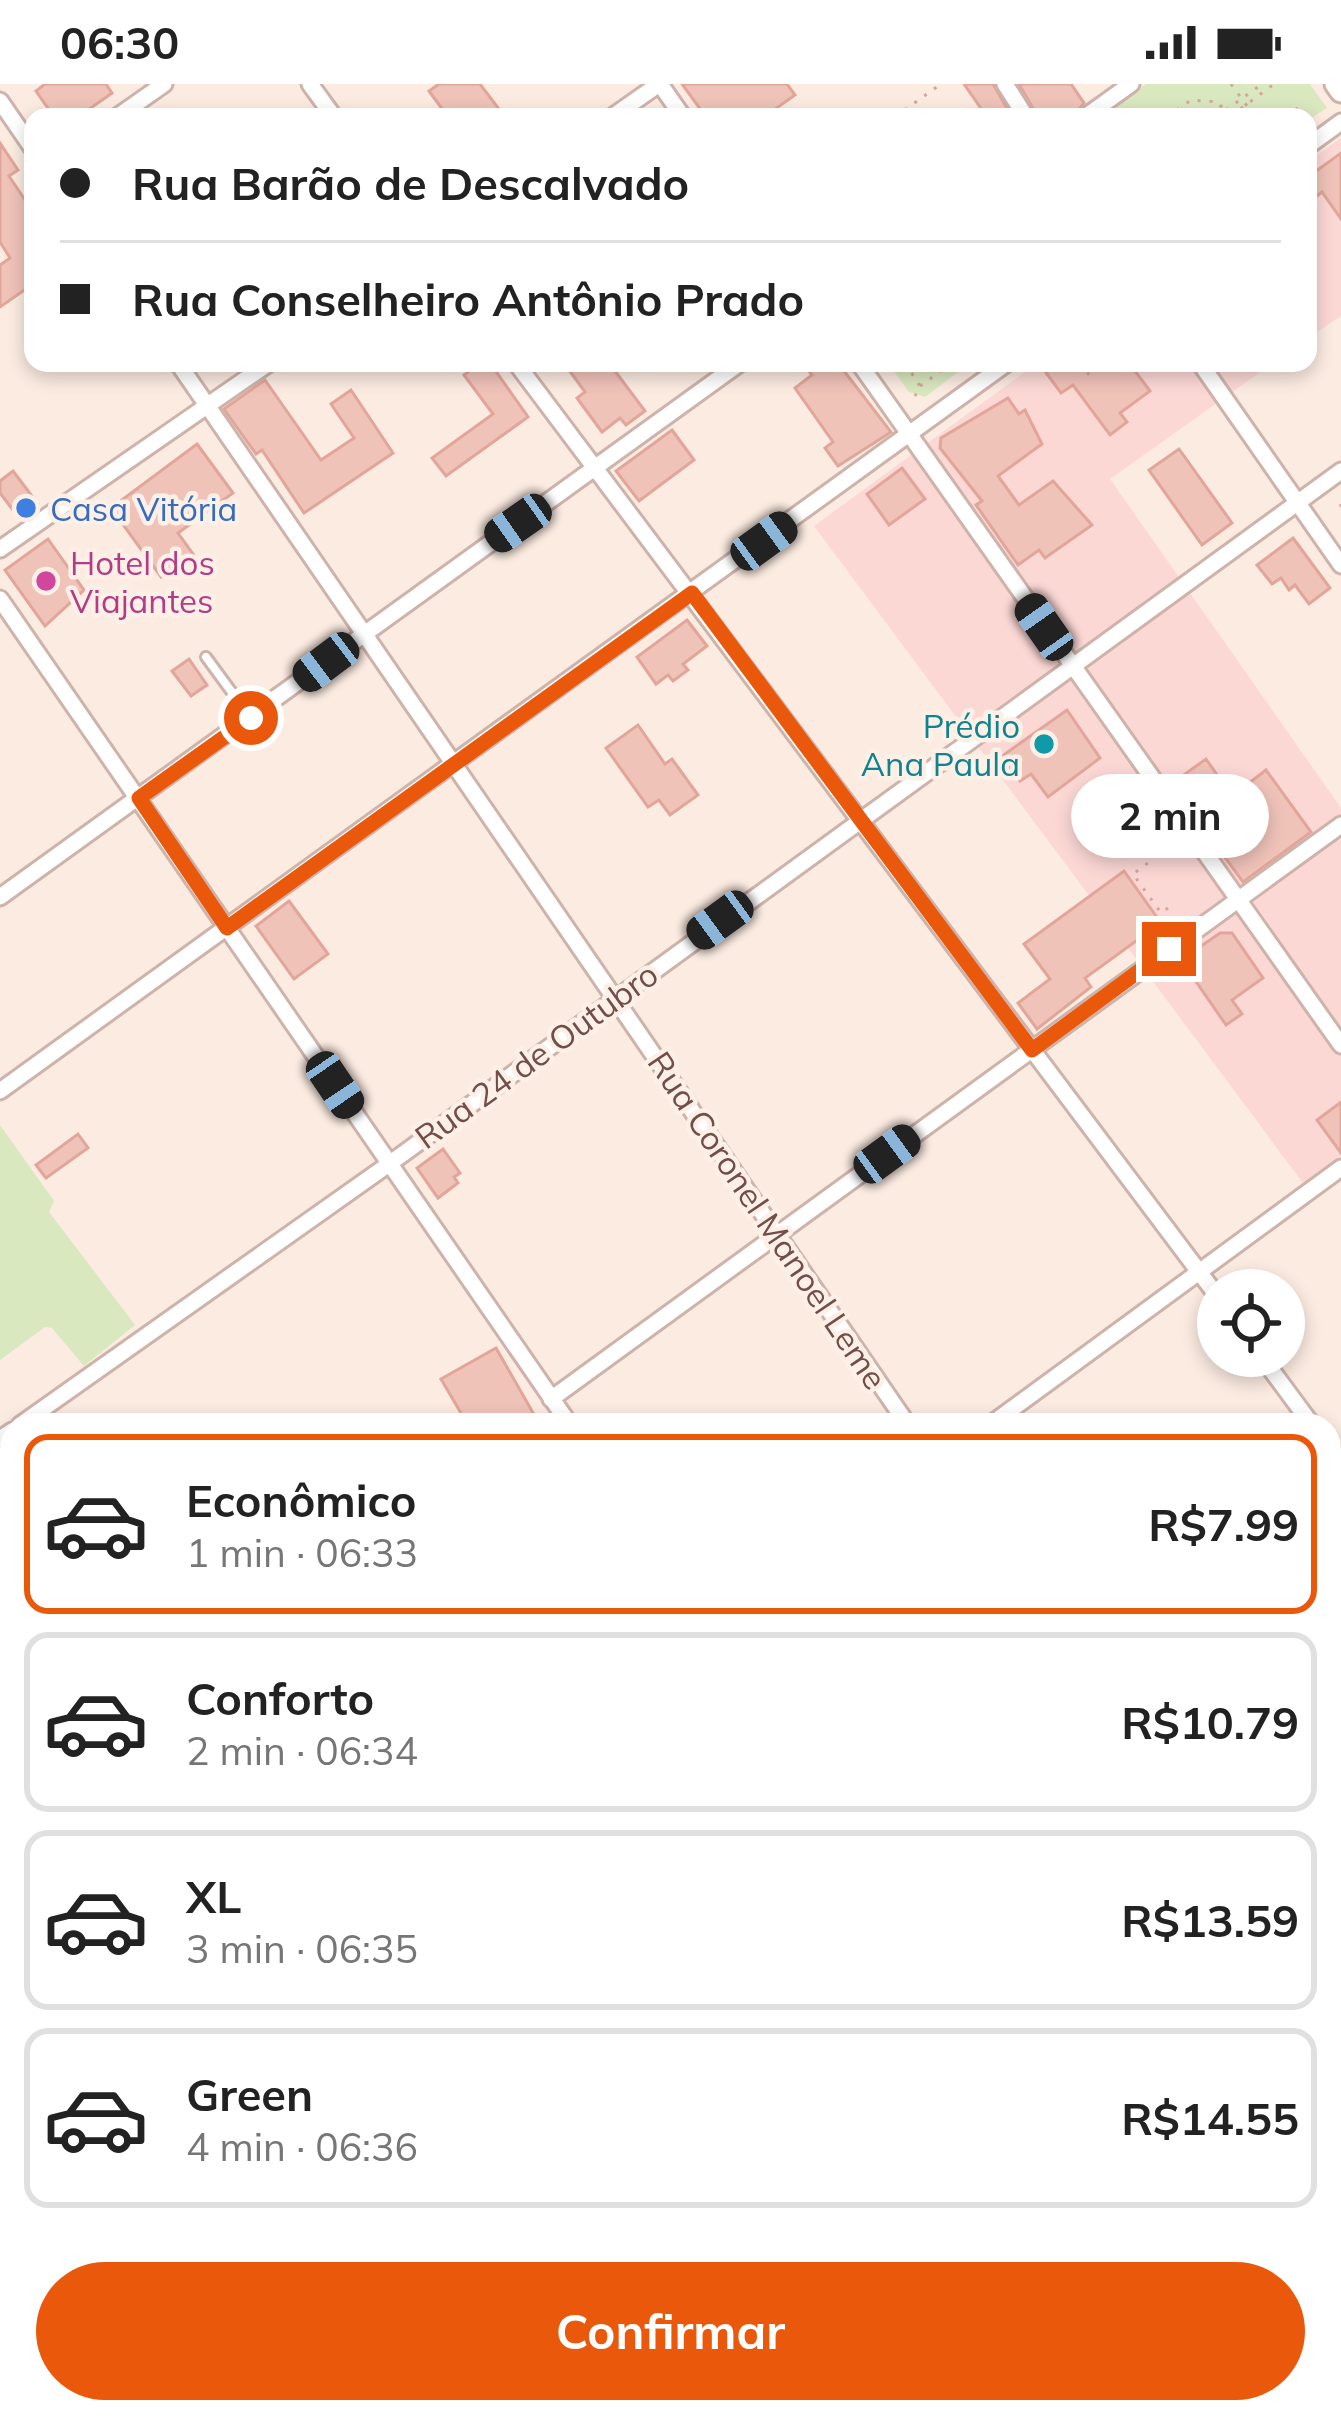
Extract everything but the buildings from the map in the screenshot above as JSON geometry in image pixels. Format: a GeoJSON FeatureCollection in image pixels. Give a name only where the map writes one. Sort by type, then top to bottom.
{"type":"FeatureCollection","features":[{"type":"Feature","properties":{"kind":"street"},"geometry":{"type":"LineString","coordinates":[[130,108],[164,84]]}},
{"type":"Feature","properties":{"kind":"street"},"geometry":{"type":"LineString","coordinates":[[626,108],[659,84]]}},
{"type":"Feature","properties":{"kind":"street"},"geometry":{"type":"LineString","coordinates":[[1098,108],[1131,84]]}},
{"type":"Feature","properties":{"kind":"street"},"geometry":{"type":"LineString","coordinates":[[0,101],[24,136]]}},
{"type":"Feature","properties":{"kind":"street","name":"Rua Coronel Manoel Leme"},"geometry":{"type":"LineString","coordinates":[[184,372],[900,1413]]}},
{"type":"Feature","properties":{"kind":"street"},"geometry":{"type":"LineString","coordinates":[[0,549],[255,372]]}},
{"type":"Feature","properties":{"kind":"street"},"geometry":{"type":"LineString","coordinates":[[523,372],[1197,1269]]}},
{"type":"Feature","properties":{"kind":"street"},"geometry":{"type":"LineString","coordinates":[[0,897],[728,372]]}},
{"type":"Feature","properties":{"kind":"street"},"geometry":{"type":"LineString","coordinates":[[865,372],[1341,1045]]}},
{"type":"Feature","properties":{"kind":"street"},"geometry":{"type":"LineString","coordinates":[[0,1091],[995,372]]}},
{"type":"Feature","properties":{"kind":"street"},"geometry":{"type":"LineString","coordinates":[[1206,372],[1341,566]]}},
{"type":"Feature","properties":{"kind":"street","name":"Rua 24 de Outubro"},"geometry":{"type":"LineString","coordinates":[[37,1413],[389,1164],[1341,470]]}},
{"type":"Feature","properties":{"kind":"street"},"geometry":{"type":"LineString","coordinates":[[0,599],[561,1413]]}},
{"type":"Feature","properties":{"kind":"street"},"geometry":{"type":"LineString","coordinates":[[551,1399],[1341,825]]}},
{"type":"Feature","properties":{"kind":"street"},"geometry":{"type":"LineString","coordinates":[[1202,1269],[1341,1168]]}},
{"type":"Feature","properties":{"kind":"street"},"geometry":{"type":"LineString","coordinates":[[1006,1413],[1197,1272]]}},
{"type":"Feature","properties":{"kind":"street"},"geometry":{"type":"LineString","coordinates":[[1277,1377],[1303,1413]]}},
{"type":"Feature","properties":{"kind":"lane"},"geometry":{"type":"LineString","coordinates":[[206,657],[251,718]]}},
{"type":"Feature","properties":{"kind":"path"},"geometry":{"type":"LineString","coordinates":[[1231,84],[1248,108]]}},
{"type":"Feature","properties":{"kind":"path"},"geometry":{"type":"LineString","coordinates":[[1229,108],[1262,84]]}},
{"type":"Feature","properties":{"kind":"path"},"geometry":{"type":"LineString","coordinates":[[1242,108],[1274,84]]}},
{"type":"Feature","properties":{"kind":"path"},"geometry":{"type":"LineString","coordinates":[[908,108],[938,86]]}},
{"type":"Feature","properties":{"kind":"path"},"geometry":{"type":"LineString","coordinates":[[1178,108],[1190,100],[1218,102],[1223,108]]}},
{"type":"Feature","properties":{"kind":"path"},"geometry":{"type":"LineString","coordinates":[[910,372],[920,386]]}},
{"type":"Feature","properties":{"kind":"path"},"geometry":{"type":"LineString","coordinates":[[915,396],[920,386],[939,372]]}},
{"type":"Feature","properties":{"kind":"path"},"geometry":{"type":"LineString","coordinates":[[1087,372],[1090,376]]}},
{"type":"Feature","properties":{"kind":"path"},"geometry":{"type":"LineString","coordinates":[[1168,908],[1161,913],[1133,874],[1152,860],[1148,854],[1154,849],[1158,855],[1179,839]]}},
{"type":"Feature","properties":{"kind":"shaded area"},"geometry":{"type":"Polygon","coordinates":[[[1341,138],[1341,316],[1317,332],[1317,155],[1341,138]]]}},
{"type":"Feature","properties":{"kind":"shaded area"},"geometry":{"type":"Polygon","coordinates":[[[1025,372],[1260,372],[1110,479],[1341,808],[1341,1156],[1303,1183],[814,526],[1025,372]]]}},
{"type":"Feature","properties":{"kind":"green space"},"geometry":{"type":"Polygon","coordinates":[[[1146,84],[1310,84],[1327,108],[1317,114],[1317,108],[1113,108],[1146,84]]]}},
{"type":"Feature","properties":{"kind":"green space"},"geometry":{"type":"Polygon","coordinates":[[[895,372],[958,372],[925,397],[909,392],[895,372]]]}},
{"type":"Feature","properties":{"kind":"green space"},"geometry":{"type":"Polygon","coordinates":[[[0,1125],[54,1201],[49,1212],[135,1325],[84,1366],[52,1328],[45,1327],[0,1360],[0,1125]]]}},
{"type":"Feature","properties":{"kind":"place","name":"Casa Vitória"},"geometry":{"type":"Point","coordinates":[26,508]}},
{"type":"Feature","properties":{"kind":"place","name":"Hotel dos Viajantes"},"geometry":{"type":"Point","coordinates":[46,581]}},
{"type":"Feature","properties":{"kind":"place","name":"Prédio Ana Paula"},"geometry":{"type":"Point","coordinates":[1044,744]}},
{"type":"Feature","properties":{"kind":"route"},"geometry":{"type":"LineString","coordinates":[[251,718],[139,798],[227,928],[692,593],[1032,1050],[1169,949]]}}]}
